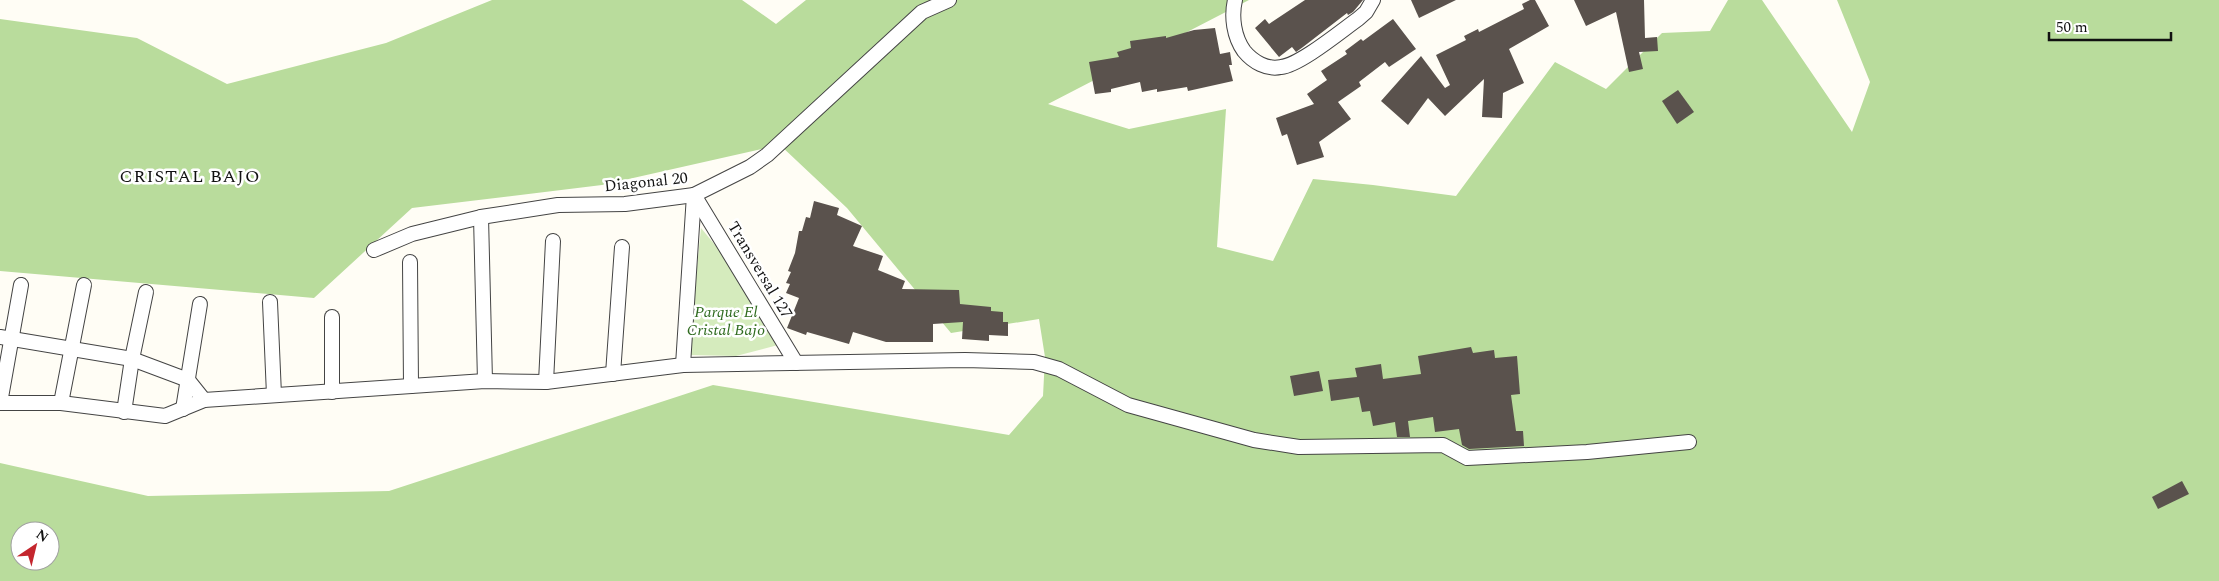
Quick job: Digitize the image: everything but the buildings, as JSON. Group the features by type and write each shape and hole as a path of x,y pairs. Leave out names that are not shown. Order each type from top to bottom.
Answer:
{"street":[{"name":"Diagonal 20","path":"374,250 412,234 481,217 558,205 625,204 694,195 750,167 766,155 922,12 949,0"},
{"path":"1235,0 1233,12 1240,45 1248,56 1269,68 1282,68 1294,63 1358,19 1366,12 1373,0"},
{"name":"Transversal 127","path":"694,195 796,363"},
{"path":"683,365 694,195"},
{"path":"481,217 485,382"},
{"path":"546,382 553,241"},
{"path":"613,374 622,248"},
{"path":"410,262 412,386"},
{"path":"21,285 6,338 0,403 61,403 165,416 204,400 485,382 546,382 683,365 964,360 1034,362 1059,369 1128,404 1254,440 1299,447 1443,444 1467,458 1587,452 1689,442"},
{"path":"61,403 84,285"},
{"path":"124,412 132,359 146,292"},
{"path":"270,302 274,395"},
{"path":"183,409 200,304"},
{"path":"332,317 332,392"},
{"path":"6,338 132,359 188,380 204,400"}],"green space":[{"path":"492,0 742,0 776,24 806,0 1249,0 1048,104 1129,129 1226,109 1217,247 1273,261 1313,179 1456,196 1555,62 1606,89 1662,33 1710,31 1728,0 1762,0 1852,132 1870,82 1837,0 2219,0 2219,581 0,581 0,463 148,496 389,491 713,385 1009,435 1043,396 1045,357 1039,319 951,333 847,208 780,145 602,185 412,208 314,298 0,271 0,19 137,38 227,84 386,43"},
{"name":"Parque El Cristal Bajo","path":"701,228 735,269 778,345 736,356 688,355"}],"district":[{"name":"CRISTAL BAJO","path":"190,176"}]}
